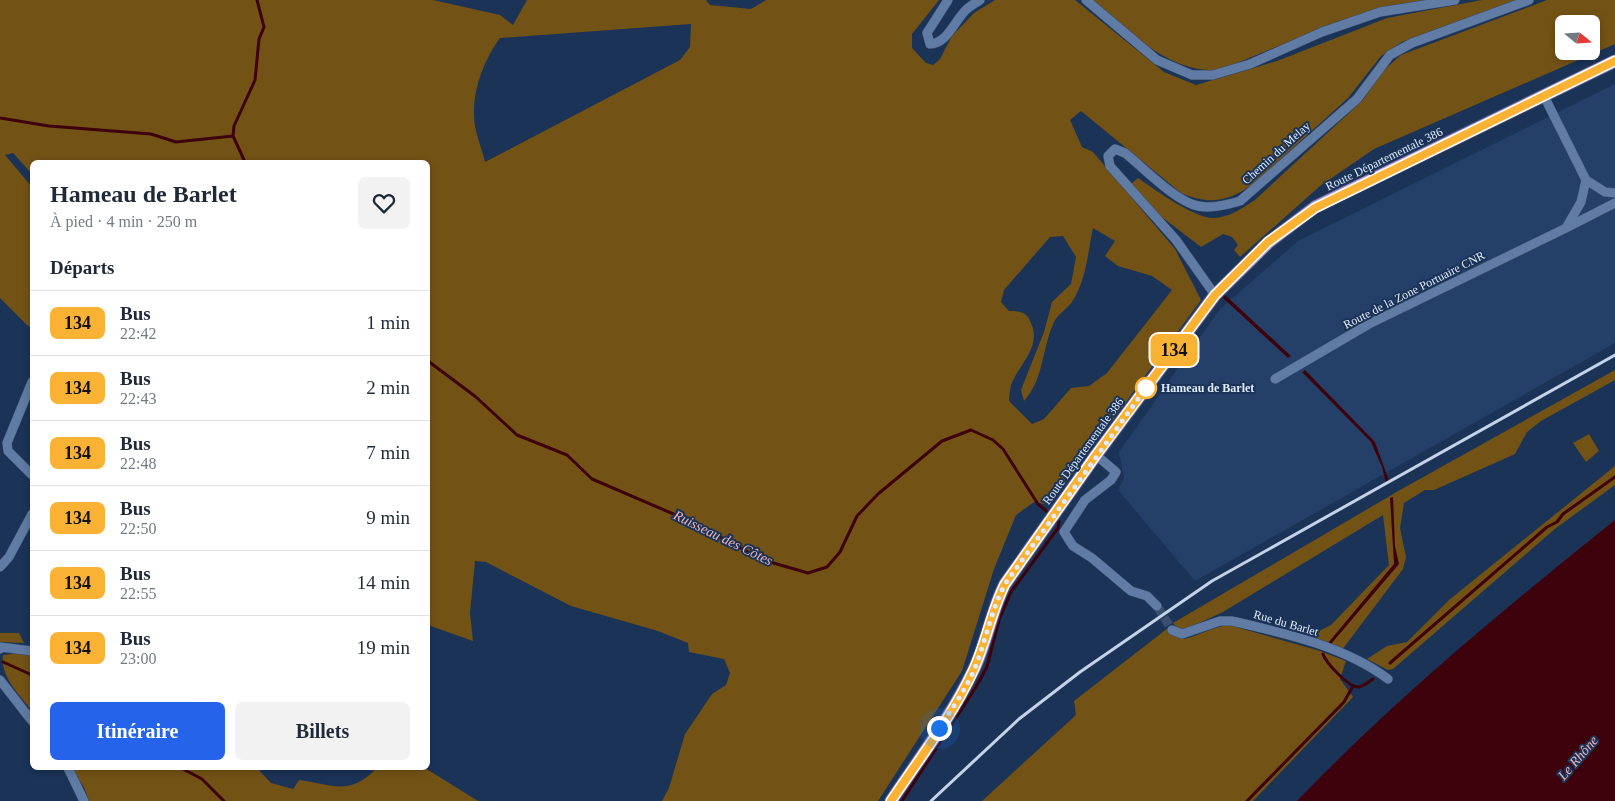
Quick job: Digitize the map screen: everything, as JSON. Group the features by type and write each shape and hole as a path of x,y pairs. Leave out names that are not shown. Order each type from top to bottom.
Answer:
{"main road":[{"name":"Route Départementale 386","path":"891,801 964,690 975,668 996,602 1005,584 1096,455 1215,295 1268,242 1315,208 1615,61"}],"street":[{"path":"948,0 927,33 930,44 936,44 945,37 965,10 980,0"},
{"path":"1086,0 1157,60 1192,75 1213,76 1250,64 1322,32 1380,12 1455,0"},
{"name":"Chemin du Melay","path":"1215,295 1176,240 1110,166 1108,156 1115,149 1125,153 1181,199 1197,206 1221,207 1240,201 1357,99 1390,55 1412,43 1529,0"},
{"path":"1544,96 1586,180 1605,192 1615,194"},
{"path":"1566,228 1581,202 1586,180"},
{"name":"Route de la Zone Portuaire CNR","path":"1275,378 1369,324 1615,204"},
{"path":"30,387 7,443 8,451 30,473"},
{"path":"1096,455 1116,472 1111,480 1085,500 1064,532 1073,546 1092,558 1131,591 1147,596 1157,606"},
{"path":"0,567 9,557 30,518"},
{"name":"Rue du Barlet","path":"1172,630 1182,634 1220,621 1232,621 1328,648 1376,669 1388,678"},
{"path":"0,648 30,651"},
{"path":"0,680 30,718"},
{"path":"69,770 84,801"}],"shaded area":[{"path":"0,0 433,0 500,15 513,25 527,0 706,0 710,5 751,9 766,0 939,0 912,34 912,48 926,63 933,65 940,59 952,36 974,13 995,0 1075,0 1164,72 1196,85 1277,61 1387,18 1482,0 1516,0 1402,42 1381,56 1348,98 1252,185 1226,198 1209,200 1181,193 1081,111 1070,120 1082,147 1093,152 1175,249 1201,300 1050,505 1034,502 1016,515 994,569 962,671 878,801 662,801 669,788 685,734 712,694 726,685 730,673 724,659 689,652 688,643 658,631 571,606 486,562 475,561 470,613 473,641 430,626 430,160 30,160 30,172 13,153 5,155 30,185 30,327 0,298","holes":["691,24 690,47 680,60 485,162 474,122 475,96 484,65 500,38","1093,228 1115,241 1105,256 1118,266 1152,276 1172,290 1107,373 1089,386 1071,388 1044,419 1032,424 1009,401 1011,385 1032,348 1034,332 1025,314 1009,311 1001,302 1004,290 1050,237 1063,236 1076,257 1071,284 1052,302 1044,332 1021,390 1024,401 1031,392 1039,373 1054,322 1077,294 1086,266"]},
{"path":"1091,0 1435,0 1385,8 1339,21 1220,70 1201,69 1183,65 1166,58 1150,48"},
{"path":"1547,0 1615,0 1615,44 1600,51 1600,15 1555,15 1555,60 1578,60 1374,149 1320,186 1240,257 1234,250 1238,245 1232,237 1223,234 1201,247 1150,208 1131,184 1138,178 1174,202 1205,217 1219,218 1235,212 1255,200 1362,101 1384,70 1401,55"},
{"path":"1615,84 1615,343 1195,581 1118,490 1124,478 1119,452 1220,309 1298,241"},
{"path":"1615,370 1615,380 1541,421 1527,432 1515,454 1434,490 1425,490 1404,503 1400,528 1406,557 1403,569 1342,650 1315,639 1317,632 1331,625 1389,565 1383,515 1223,612 1184,630 1178,629 1173,623 1400,490"},
{"path":"1589,434 1599,451 1586,462 1573,443"},
{"path":"1615,466 1615,485 1556,528 1393,669 1388,670 1367,659 1387,646 1407,642 1449,600"},
{"path":"1229,625 1320,651 1346,661 1340,679 1353,697 1253,801 982,801 1076,715 1074,701 1168,628 1177,637 1183,639"},
{"path":"0,633 19,633 24,643 0,642"},
{"path":"21,653 30,655 30,708 8,678 3,663 3,655"},
{"path":"72,770 259,770 271,783 293,789 299,780 341,786 358,782 375,770 428,770 478,801 89,801 84,787"}],"water":[{"path":"1224,294 1291,356 1288,358 1222,297"},
{"path":"1305,370 1375,442 1389,481 1386,483 1382,467 1371,442 1302,372"},
{"path":"1393,497 1395,546 1399,564 1331,644 1328,643 1394,564 1390,498"},
{"name":"Le Rhône","path":"1615,520 1615,801 1297,801 1334,763 1411,691 1532,587"}],"waterway":[{"name":"Ruisseau des Côtes","path":"244,160 233,136 234,126 255,80 259,39 264,27 257,0"},
{"path":"0,118 49,126 151,134 176,142 233,136"},
{"name":"Ruisseau des Côtes","path":"430,362 476,397 517,435 567,455 592,479 692,522 763,560 808,573 827,567 840,552 857,516 878,494 942,441 971,430 993,440 1003,449 1038,504 1050,514"},
{"path":"1390,663 1547,527 1557,522 1563,514 1615,477"},
{"name":"Ruisseau des Côtes","path":"902,801 987,667 999,620 1011,592 1058,528 1059,522 1055,518"},
{"path":"1323,654 1328,663 1350,684 1359,687 1373,679"},
{"path":"3,662 30,674"},
{"path":"1247,801 1344,702 1353,686"},
{"path":"185,770 202,779 224,801"}],"tunnel":[{"path":"1157,606 1172,630"}],"railway":[{"path":"931,801 1019,719 1080,672 1212,581 1615,355"}],"bus line":[{"name":"134","path":"891,801 964,690 975,668 996,602 1005,584 1096,455 1215,295 1268,242 1315,208 1615,61"}],"place":[{"name":"Hameau de Barlet","path":"1146,388"}],"route":[{"path":"939,728 964,690 975,668 996,602 1005,584 1146,388"}]}
